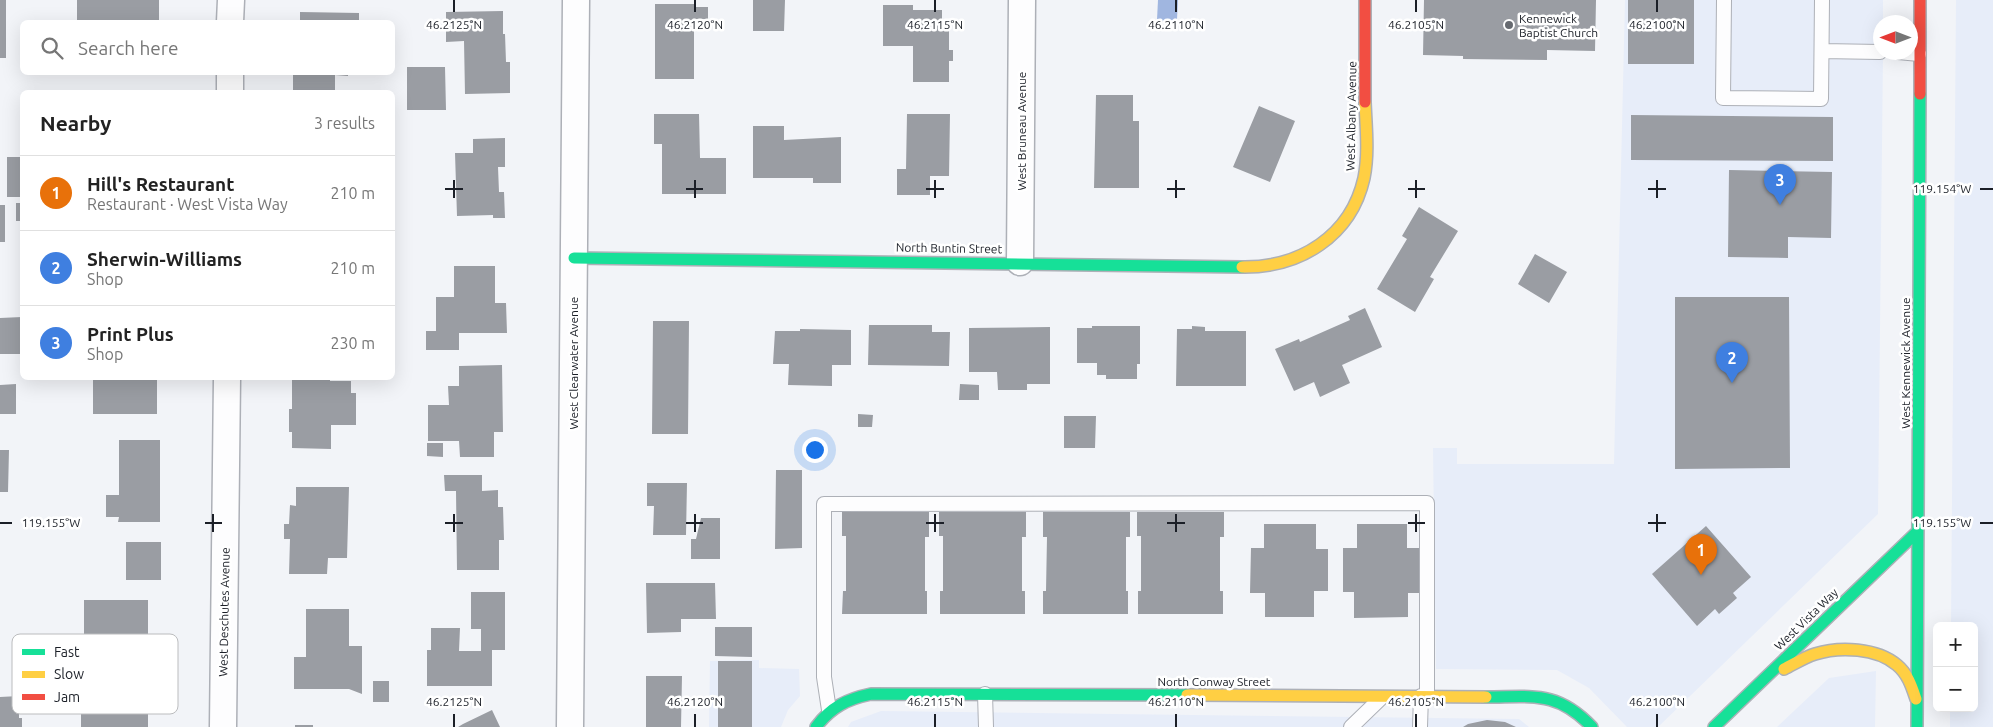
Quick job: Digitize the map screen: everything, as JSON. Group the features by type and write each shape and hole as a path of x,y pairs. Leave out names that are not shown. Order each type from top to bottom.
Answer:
{"street":[{"path":"230,20 231,0"},
{"name":"West Clearwater Avenue","path":"570,727 576,0"},
{"name":"West Bruneau Avenue","path":"1020,262 1022,0"},
{"name":"West Albany Avenue","path":"1319,246 1334,235 1344,223 1356,203 1364,178 1366,151 1365,0"},
{"name":"West Kennewick Avenue","path":"1917,727 1920,0"},
{"path":"230,75 230,90"},
{"name":"North Buntin Street","path":"574,258 1020,262 1252,267 1284,262 1302,256 1319,246"},
{"name":"West Deschutes Avenue","path":"223,727 227,380"},
{"name":"West Vista Way","path":"1714,727 1918,531"},
{"path":"1762,680 1815,654 1836,650 1870,652 1890,661 1905,673 1917,702"},
{"name":"North Conway Street","path":"829,710 848,699 871,694 1533,697 1554,699 1576,709 1592,727"},
{"path":"816,727 829,710"}],"lane":[{"path":"1724,0 1723,98 1821,99 1822,0"},
{"path":"1822,51 1873,52"},
{"path":"829,710 824,677 824,504 1426,503 1424,696 1420,727"},
{"path":"985,694 986,727"},
{"path":"1351,727 1384,696"}],"shaded area":[{"path":"1625,0 1883,0 1883,15 1873,15 1873,60 1883,60 1878,514 1658,727 1627,727 1589,688 1557,670 1436,669 1433,448 1457,448 1457,464 1614,464"},
{"path":"1956,0 1993,0 1993,727 1950,727 1950,712 1978,712 1978,622 1951,622"},
{"path":"759,660 759,668 799,669 800,696 788,710 781,727 709,727 710,661"},
{"path":"1876,671 1875,727 1777,727 1829,678"},
{"path":"881,711 1519,719 1529,727 848,727 851,722"}],"water":[{"path":"1158,0 1178,0 1177,19 1175,22 1160,22 1157,20"}],"building":[{"path":"0,0 6,0 6,58 0,58"},
{"path":"77,0 159,0 159,20 77,20"},
{"path":"753,0 785,0 784,31 753,31"},
{"name":"Kennewick Baptist Church","path":"1424,0 1596,0 1595,51 1547,50 1547,60 1463,59 1463,56 1423,55"},
{"path":"1628,0 1694,0 1694,64 1628,64"},
{"path":"655,4 694,4 694,7 708,7 708,19 694,19 694,79 655,79"},
{"path":"883,5 913,5 913,10 942,10 942,29 949,29 949,50 953,50 953,61 949,61 949,82 913,82 913,46 883,46"},
{"path":"503,11 506,62 510,62 510,93 465,94 464,41 446,42 446,12"},
{"path":"300,12 359,13 359,20 300,20"},
{"path":"407,67 445,67 446,110 407,110"},
{"path":"293,75 335,75 335,90 293,90"},
{"path":"1096,95 1133,95 1133,121 1139,121 1139,188 1094,188"},
{"path":"1259,106 1295,121 1270,182 1233,167"},
{"path":"654,114 699,114 700,158 726,158 726,194 662,194 662,144 654,144"},
{"path":"907,114 950,114 949,176 930,176 930,195 897,195 897,169 906,169"},
{"path":"1631,115 1833,117 1833,161 1631,160"},
{"path":"753,126 784,126 784,140 841,137 841,183 813,183 813,178 753,178"},
{"path":"505,138 505,167 498,167 499,192 504,192 505,218 493,218 493,215 457,216 455,153 473,153 473,139"},
{"path":"7,157 20,157 20,197 7,197"},
{"path":"1729,170 1832,172 1831,238 1788,237 1788,258 1728,257"},
{"path":"16,203 20,203 20,221 16,221"},
{"path":"0,205 5,205 5,242 0,242"},
{"path":"1419,207 1458,231 1430,277 1434,279 1415,312 1377,289 1407,239 1402,236"},
{"path":"1535,254 1567,272 1549,303 1518,284"},
{"path":"454,266 495,266 495,303 506,303 507,333 459,333 459,350 426,350 426,331 436,331 436,297 454,297"},
{"path":"1675,297 1789,297 1790,468 1675,469"},
{"path":"1365,308 1382,347 1342,365 1350,383 1320,397 1314,382 1294,391 1275,349 1299,339 1300,342 1350,320 1348,316"},
{"path":"20,317 20,354 0,354 0,318"},
{"path":"653,321 689,321 688,434 652,434"},
{"path":"869,325 932,325 932,332 950,332 949,366 868,365"},
{"path":"1092,326 1140,326 1140,364 1137,364 1137,379 1106,379 1106,375 1097,375 1097,363 1077,363 1077,328 1092,328"},
{"path":"1192,326 1205,327 1205,331 1246,331 1246,386 1176,386 1177,329 1192,329"},
{"path":"1050,327 1050,384 1027,384 1027,390 998,390 997,372 969,372 969,328"},
{"path":"800,329 851,330 851,365 832,365 832,386 788,385 789,364 773,364 775,331 800,331"},
{"path":"502,365 503,432 494,432 494,457 460,457 459,441 428,441 428,405 449,405 448,386 459,386 459,366"},
{"path":"93,380 157,380 157,414 93,414"},
{"path":"292,380 351,381 351,393 356,393 356,425 331,425 331,449 292,448 292,432 289,432 289,409 292,409"},
{"path":"16,384 16,414 0,414 0,385"},
{"path":"960,384 979,385 979,400 959,400"},
{"path":"858,414 873,415 872,427 858,427"},
{"path":"1064,416 1096,416 1095,448 1064,448"},
{"path":"119,440 160,440 160,522 118,522 119,517 106,517 106,495 119,495"},
{"path":"427,443 443,443 443,457 427,456"},
{"path":"0,450 9,450 8,492 0,492"},
{"path":"776,470 802,470 802,548 775,549"},
{"path":"444,475 482,475 482,491 498,490 498,507 503,507 504,540 499,540 499,570 457,570 456,491 445,491"},
{"path":"647,483 687,483 686,535 653,535 654,506 647,506"},
{"path":"296,487 349,487 347,558 328,558 327,574 289,574 290,539 284,539 284,524 289,524 290,505 296,506"},
{"path":"842,512 929,512 929,537 925,537 927,614 842,614 843,591 846,591 846,536 842,536"},
{"path":"939,512 1026,512 1026,537 1022,537 1022,591 1025,591 1025,614 940,614 940,591 943,591 943,536 939,536"},
{"path":"1043,512 1130,512 1130,537 1126,537 1128,614 1043,614 1043,591 1046,591 1047,537 1043,537"},
{"path":"1137,512 1224,512 1224,537 1220,537 1220,591 1223,591 1223,614 1138,614 1138,591 1141,591 1141,536 1137,536"},
{"path":"701,518 720,518 720,559 691,559 691,539 696,539"},
{"path":"1264,524 1316,524 1316,549 1328,549 1328,591 1314,591 1314,617 1265,617 1265,593 1250,593 1251,548 1264,548"},
{"path":"1357,524 1407,524 1407,548 1420,548 1420,593 1408,593 1408,617 1354,618 1354,592 1343,592 1343,548 1357,548"},
{"path":"1706,526 1751,577 1733,593 1737,598 1719,614 1715,609 1697,626 1652,574"},
{"path":"126,542 161,542 161,580 126,580"},
{"path":"646,583 715,583 716,619 681,619 681,632 647,633"},
{"path":"471,592 505,592 505,650 492,650 492,686 427,686 427,650 431,650 431,628 460,628 459,651 481,651 481,629 471,629"},
{"path":"84,600 148,600 148,634 84,634"},
{"path":"306,609 349,609 349,646 362,646 362,694 349,689 294,689 294,657 306,657"},
{"path":"715,627 752,627 752,657 715,656"},
{"path":"718,661 752,661 752,727 718,727"},
{"path":"646,676 682,676 681,727 646,727"},
{"path":"373,681 389,681 389,702 373,702"},
{"path":"12,696 12,714 19,714 19,718 22,718 22,727 0,727 0,697"},
{"path":"492,710 500,727 458,727 463,724"},
{"path":"81,714 148,714 148,727 81,727"},
{"path":"1487,720 1505,722 1516,727 1463,727"},
{"path":"295,725 313,725 313,727 295,727"}],"traffic: fast":[{"path":"1917,727 1920,94"},
{"path":"574,258 1242,267"},
{"path":"1714,727 1918,531"},
{"path":"816,727 840,705 854,698 871,694 1187,695"},
{"path":"1486,697 1531,697 1555,701 1579,715 1592,727"}],"traffic: slow":[{"path":"1242,267 1284,262 1303,255 1320,245 1348,217 1357,199 1366,169 1365,102"},
{"path":"1784,669 1807,657 1825,651 1847,649 1869,652 1889,659 1897,665 1904,672 1916,699"},
{"path":"1187,695 1486,697"}],"traffic: jam":[{"path":"1365,0 1365,102"},
{"path":"1920,0 1920,94"}],"place":[{"name":"Kennewick Baptist Church","path":"1509,25"},
{"name":"Print Plus","path":"1780,205"},
{"name":"Sherwin-Williams","path":"1732,383"},
{"name":"Hill's Restaurant","path":"1701,575"}]}
